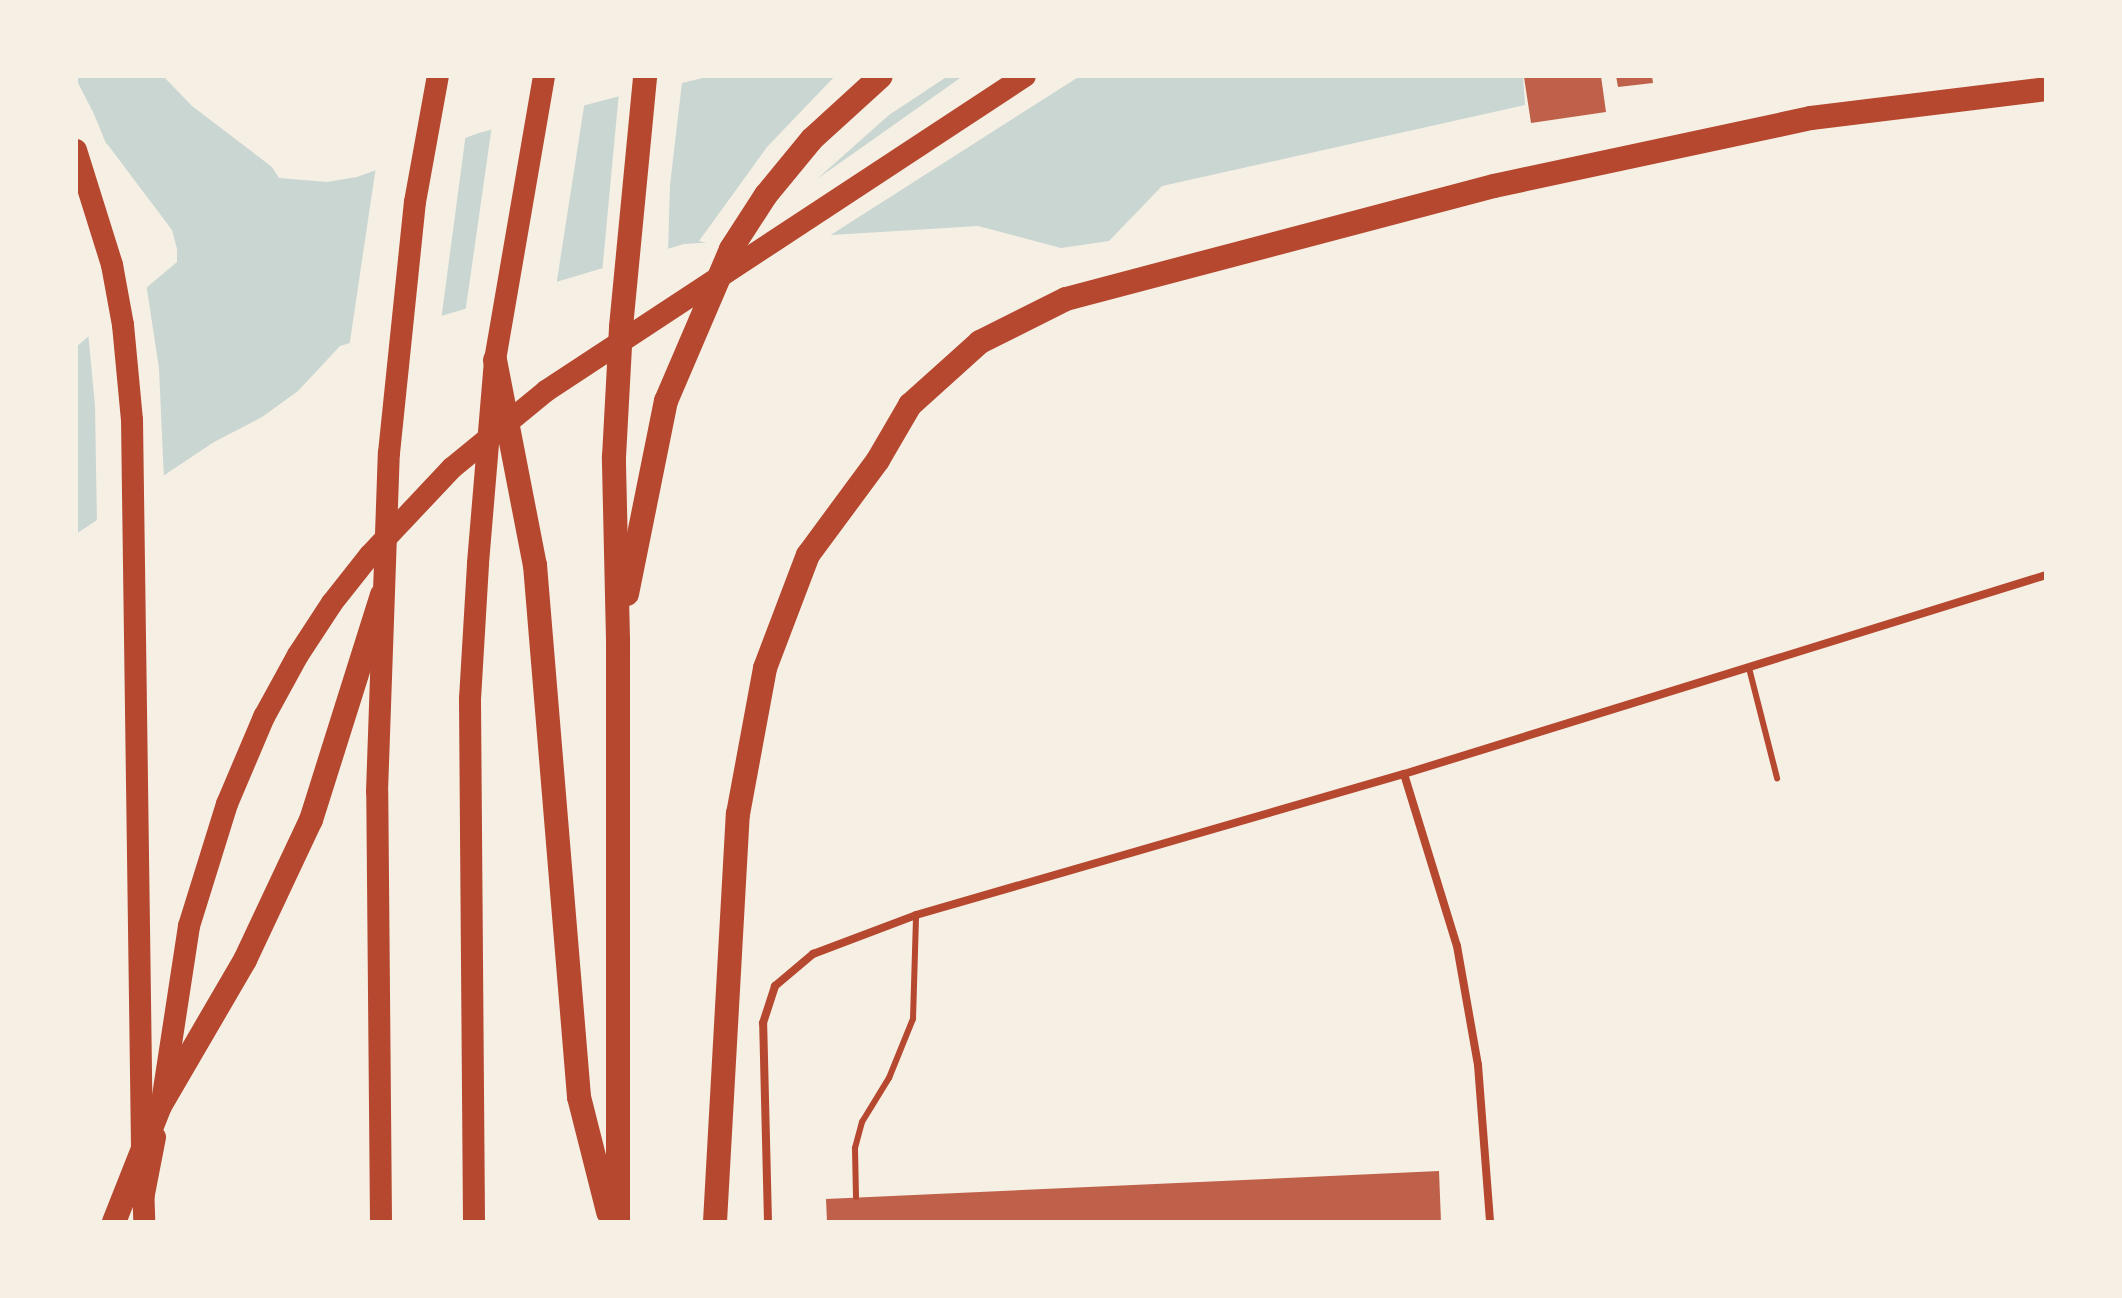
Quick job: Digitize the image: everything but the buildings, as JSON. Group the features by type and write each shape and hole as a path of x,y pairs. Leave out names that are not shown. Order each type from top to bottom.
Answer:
{"highway":[{"path":"381,1222 377,792 382,595 393,393 415,202 438,76"},
{"path":"618,1222 618,640 614,457 621,327 645,76"},
{"path":"618,640 666,401 704,305 731,249 766,195 812,139 881,76"},
{"path":"143,1199 169,1063 183,958 206,865 227,804 264,717 315,628 350,579 431,488 474,448 546,391 1025,76"},
{"path":"474,1222 470,699 495,360 543,83"},
{"path":"715,1222 738,814 765,668 808,555 878,460 910,405 980,342 1066,299 1494,186 1811,118 2046,89"},
{"path":"76,150 112,265 123,325 132,420 144,1222"},
{"path":"495,360 535,565 579,1097 611,1222"},
{"path":"114,1222 160,1106 245,960 301,844 382,595"}],"street":[{"path":"768,1222 763,1023 775,986 813,954 916,915 1404,774 2046,575"},
{"path":"1404,774 1457,946 1478,1065 1490,1222"}],"lane":[{"path":"1749,668 1777,778"},
{"path":"856,1197 855,1148 862,1122 889,1078 913,1019 916,915"}],"shaded area":[{"path":"76,76 163,76 192,106 272,167 279,178 327,182 357,177 479,133 696,76 1523,76 1525,105 1162,186 1109,241 1061,248 978,226 684,244 340,346 298,391 262,417 214,442 76,534 76,347 177,262 177,249 172,230 108,145 76,120"}],"pier":[{"path":"679,76 711,76 682,83 670,185 668,253 602,273 619,92 609,93"},
{"path":"835,76 948,76 889,115 817,179 963,76 1080,76 826,238 719,246 699,241 767,147"},
{"path":"76,79 94,114 111,156 76,125"},
{"path":"585,100 556,287 465,314 492,125"},
{"path":"466,133 441,321 349,348 376,166"},
{"path":"146,283 159,368 164,480 97,525 95,406 88,332"}]}
